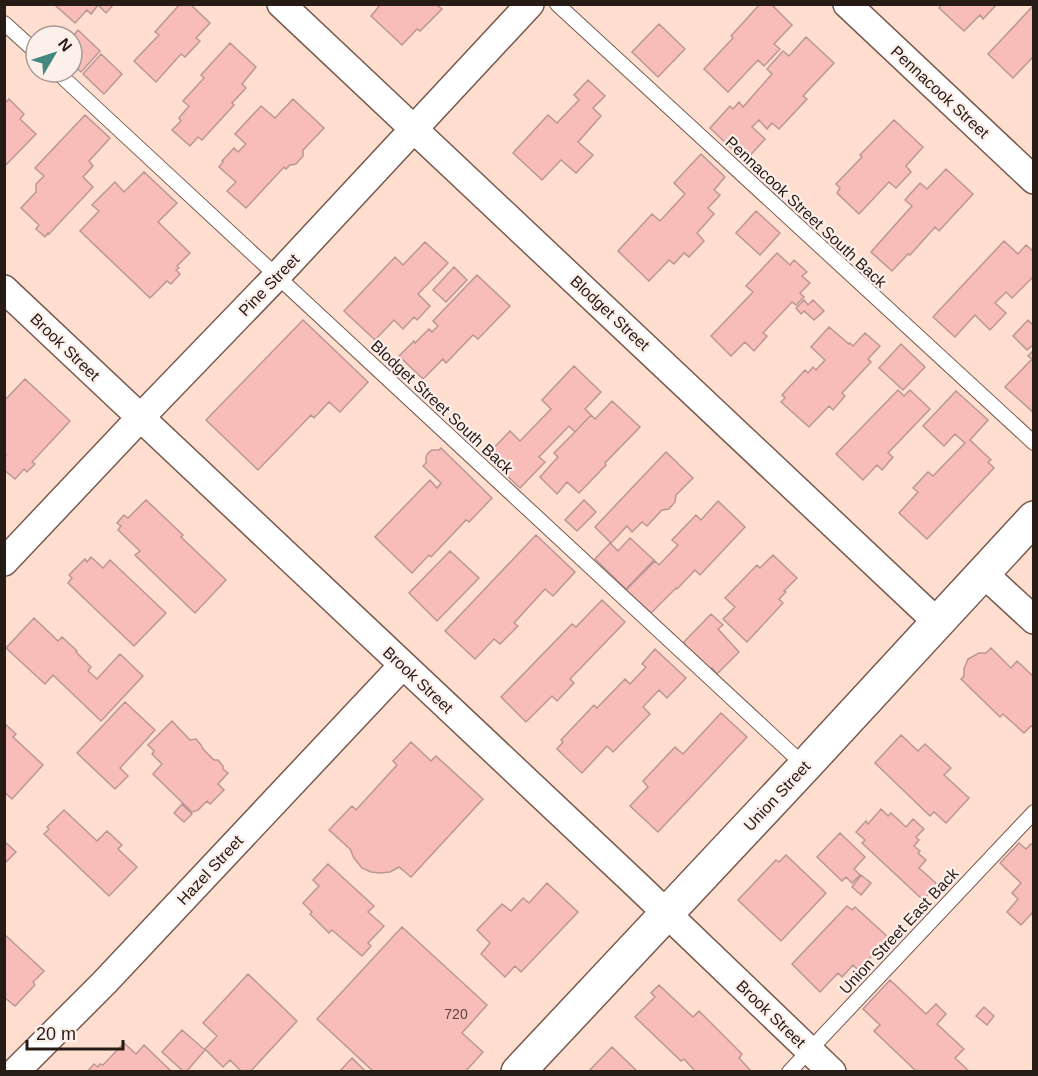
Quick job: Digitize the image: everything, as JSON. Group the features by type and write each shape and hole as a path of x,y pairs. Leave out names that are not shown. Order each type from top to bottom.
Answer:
{"street":[{"name":"Blodget Street","path":"281,4 937,622"},
{"name":"Pine Street","path":"4,561 277,276 530,4"},
{"name":"Pennacook Street","path":"847,4 1034,180"},
{"name":"Brook Street","path":"4,289 832,1071"},
{"name":"Union Street","path":"518,1071 667,914 1034,518"},
{"path":"983,573 1034,621"},
{"name":"Hazel Street","path":"15,1071 105,982 403,665"}],"lane":[{"name":"Pennacook Street South Back","path":"557,4 1034,443"},
{"path":"4,23 24,41"},
{"name":"Blodget Street South Back","path":"70,84 805,766"},
{"name":"Union Street East Back","path":"789,1071 1034,812"}],"building":[{"path":"57,4 114,4 106,13 98,5 91,14 87,10 75,23 56,6"},
{"path":"180,4 190,4 210,23 196,38 200,41 185,57 181,54 156,82 134,61 159,35 155,32"},
{"path":"381,4 440,4 438,6 442,9 420,31 417,29 402,45 371,16"},
{"path":"760,4 771,4 792,25 774,44 780,49 764,66 758,60 728,92 704,69"},
{"path":"942,4 997,4 983,19 980,15 964,31 939,8"},
{"path":"1034,5 1034,60 1032,58 1013,78 988,54"},
{"path":"659,24 685,49 658,77 632,52"},
{"path":"84,36 100,51 84,69"},
{"path":"806,37 834,63 803,96 807,99 779,129 772,123 767,129 759,120 752,127 765,139 745,161 710,128 730,106 733,109 739,102 743,107 772,74 767,69 783,51 789,56"},
{"path":"230,43 256,67 242,84 246,88 232,103 234,105 202,140 198,137 190,146 172,130 181,121 179,118 189,106 183,101 204,78 201,75"},
{"path":"101,54 122,74 104,94 84,73"},
{"path":"588,80 605,96 593,108 601,116 578,142 593,155 576,173 561,160 542,180 513,153 548,115 557,123 579,100 574,95"},
{"path":"9,99 24,114 20,119 36,134 4,167 4,104"},
{"path":"293,99 324,128 303,150 303,156 296,164 286,169 284,167 246,208 227,191 236,182 219,167 234,148 238,152 246,144 235,134 261,106 275,118"},
{"path":"85,115 110,138 89,161 93,166 83,177 93,187 45,237 36,229 39,225 21,208 36,192 36,184 44,176 35,168"},
{"path":"894,120 923,147 906,166 911,172 896,188 889,182 859,214 837,193 840,188 836,184"},
{"path":"701,154 725,177 714,190 720,195 708,208 714,214 697,233 704,241 689,257 684,253 674,264 669,260 649,281 618,251 652,214 660,221 685,194 674,183"},
{"path":"946,169 973,194 939,231 935,227 892,271 871,252 912,206 905,200 920,183 927,189"},
{"path":"144,172 177,203 158,222 190,253 177,266 179,268 176,270 180,274 171,284 167,281 150,298 80,231 99,211 92,205 115,182 124,192"},
{"path":"756,211 780,233 760,255 736,233"},
{"path":"1004,241 1018,254 1026,245 1034,252 1034,276 1012,298 1006,292 995,303 1006,313 990,330 975,315 955,337 933,317"},
{"path":"425,242 448,263 418,294 430,306 417,320 414,317 403,329 394,320 375,340 344,311 395,257 403,265"},
{"path":"777,253 790,265 794,260 807,272 802,276 810,283 800,293 804,297 796,305 792,302 763,333 767,336 754,351 745,342 731,356 711,336 753,292 746,286"},
{"path":"454,267 467,280 446,302 433,290"},
{"path":"477,275 510,306 478,339 473,335 446,363 443,359 423,379 399,356 429,329 432,332 438,326 433,321"},
{"path":"804,300 808,305 813,300 824,311 814,320 804,311 801,314 796,308"},
{"path":"303,320 368,382 340,412 329,402 314,418 311,415 258,470 206,420"},
{"path":"1028,320 1034,326 1034,344 1027,350 1013,336"},
{"path":"829,327 853,346 865,333 880,346 868,359 871,362 842,393 845,396 833,410 829,406 809,427 781,402 785,398 782,395 805,370 808,373 813,367 816,370 825,360 811,347"},
{"path":"901,344 925,367 903,390 879,368"},
{"path":"1034,350 1034,413 1005,387 1032,359 1028,356"},
{"path":"574,366 601,392 585,409 591,415 575,432 569,426 539,457 545,462 520,488 486,456 510,431 520,441 551,409 542,400"},
{"path":"25,379 70,421 32,462 35,464 27,472 24,469 15,479 4,470 4,456 6,455 4,454 4,401"},
{"path":"898,390 904,396 910,390 930,409 888,453 893,457 882,470 877,465 863,480 836,454"},
{"path":"956,391 988,420 970,440 991,460 988,462 994,468 927,539 899,513 918,492 913,488 928,472 933,476 965,443 955,434 944,446 923,426"},
{"path":"612,401 640,427 579,493 567,482 557,494 540,477 558,457 554,453 591,415 595,419"},
{"path":"441,448 492,498 412,573 375,537 430,480 437,488 441,483 423,466 428,453"},
{"path":"666,452 693,478 676,495 675,502 669,509 662,510 647,526 642,522 632,532 627,526 611,543 595,527"},
{"path":"146,500 226,580 195,613 135,555 140,551 118,530 121,526 117,523 124,515 128,518"},
{"path":"584,500 596,512 577,531 565,520"},
{"path":"718,501 745,527 700,575 695,570 651,613 626,590 655,561 659,565 678,545 672,540 696,515 701,520"},
{"path":"536,535 575,572 553,596 545,589 514,623 518,626 500,644 494,639 475,659 445,631"},
{"path":"630,538 654,560 626,589 595,559 610,543 618,551"},
{"path":"450,551 479,578 437,621 409,593"},
{"path":"773,555 797,578 779,599 783,603 747,642 723,619 735,607 725,598 757,565 760,568"},
{"path":"91,557 103,568 110,560 166,613 134,646 68,583 72,578 69,575 85,559 87,562"},
{"path":"602,600 625,622 570,679 574,683 557,701 552,696 526,722 501,697 572,624 576,627"},
{"path":"711,614 723,625 718,629 739,652 717,674 683,643"},
{"path":"34,618 58,641 62,637 77,651 91,667 88,671 97,679 120,654 143,676 101,721 53,675 45,684 6,648"},
{"path":"991,648 1011,668 1017,661 1034,677 1034,728 1031,726 1024,733 1003,714 1000,717 961,679 964,676 968,659 979,653 986,653"},
{"path":"655,649 686,678 667,698 659,690 643,707 650,714 613,752 607,746 582,773 557,749 563,742 561,740 594,705 597,708 625,679 630,684 646,667 642,664"},
{"path":"125,702 155,730 120,768 128,776 115,789 77,753"},
{"path":"721,713 747,737 658,832 630,806 648,787 643,781 675,747 683,754"},
{"path":"172,721 190,740 196,739 228,773 218,784 224,790 210,804 207,801 198,810 192,812 153,774 162,764 152,754 154,751 148,745"},
{"path":"4,723 16,734 13,737 43,765 12,799 4,792"},
{"path":"901,735 918,751 925,744 951,768 944,775 969,798 946,823 934,812 930,816 875,763"},
{"path":"411,742 431,761 436,756 483,799 411,877 399,867 390,872 371,872 362,868 350,849 329,830 352,806 356,810 397,765 393,761"},
{"path":"182,804 192,814 184,822 174,813"},
{"path":"881,809 888,816 891,813 906,827 913,819 924,829 916,837 919,840 914,846 926,860 919,868 938,885 923,900 862,843 865,840 856,832 866,821 868,824"},
{"path":"64,810 97,841 107,831 122,845 118,849 137,867 109,896 44,834 49,829 47,827"},
{"path":"840,833 865,857 854,869 860,875 852,883 846,877 842,881 817,857"},
{"path":"4,841 16,852 4,864"},
{"path":"1019,843 1026,849 1031,844 1034,846 1034,915 1032,913 1021,925 1007,912 1018,899 1012,893 1021,883 1000,863"},
{"path":"786,855 826,893 781,941 738,900 776,860 779,862"},
{"path":"328,864 374,906 368,912 384,926 368,943 371,946 362,956 332,930 329,933 310,914 312,912 303,903 319,886 313,880"},
{"path":"861,875 871,883 861,895 852,887"},
{"path":"547,883 578,912 521,972 515,966 505,977 481,954 490,943 477,930 502,904 511,911 523,898 529,903"},
{"path":"847,906 852,910 855,907 889,938 858,970 853,965 842,977 838,973 820,992 792,964"},
{"path":"402,927 487,1005 462,1033 483,1052 465,1072 374,1072 317,1019"},
{"path":"4,934 44,971 33,982 35,985 15,1006 4,997 6,994 4,992"},
{"path":"248,974 297,1021 250,1072 242,1072 230,1060 223,1067 205,1049 217,1036 203,1023"},
{"path":"890,980 926,1014 936,1004 946,1014 937,1024 964,1049 955,1058 970,1072 917,1072 874,1031 880,1025 863,1009"},
{"path":"659,985 693,1017 699,1011 742,1054 739,1058 752,1072 696,1072 684,1059 681,1061 635,1017 655,997 651,993"},
{"path":"984,1007 994,1016 987,1025 976,1016"},
{"path":"182,1030 205,1050 186,1072 162,1052"},
{"path":"124,1043 136,1054 144,1045 172,1072 87,1072 94,1064 98,1067 100,1064 103,1065"},
{"path":"612,1047 638,1072 588,1072"},
{"path":"352,1058 366,1072 339,1072"}]}
